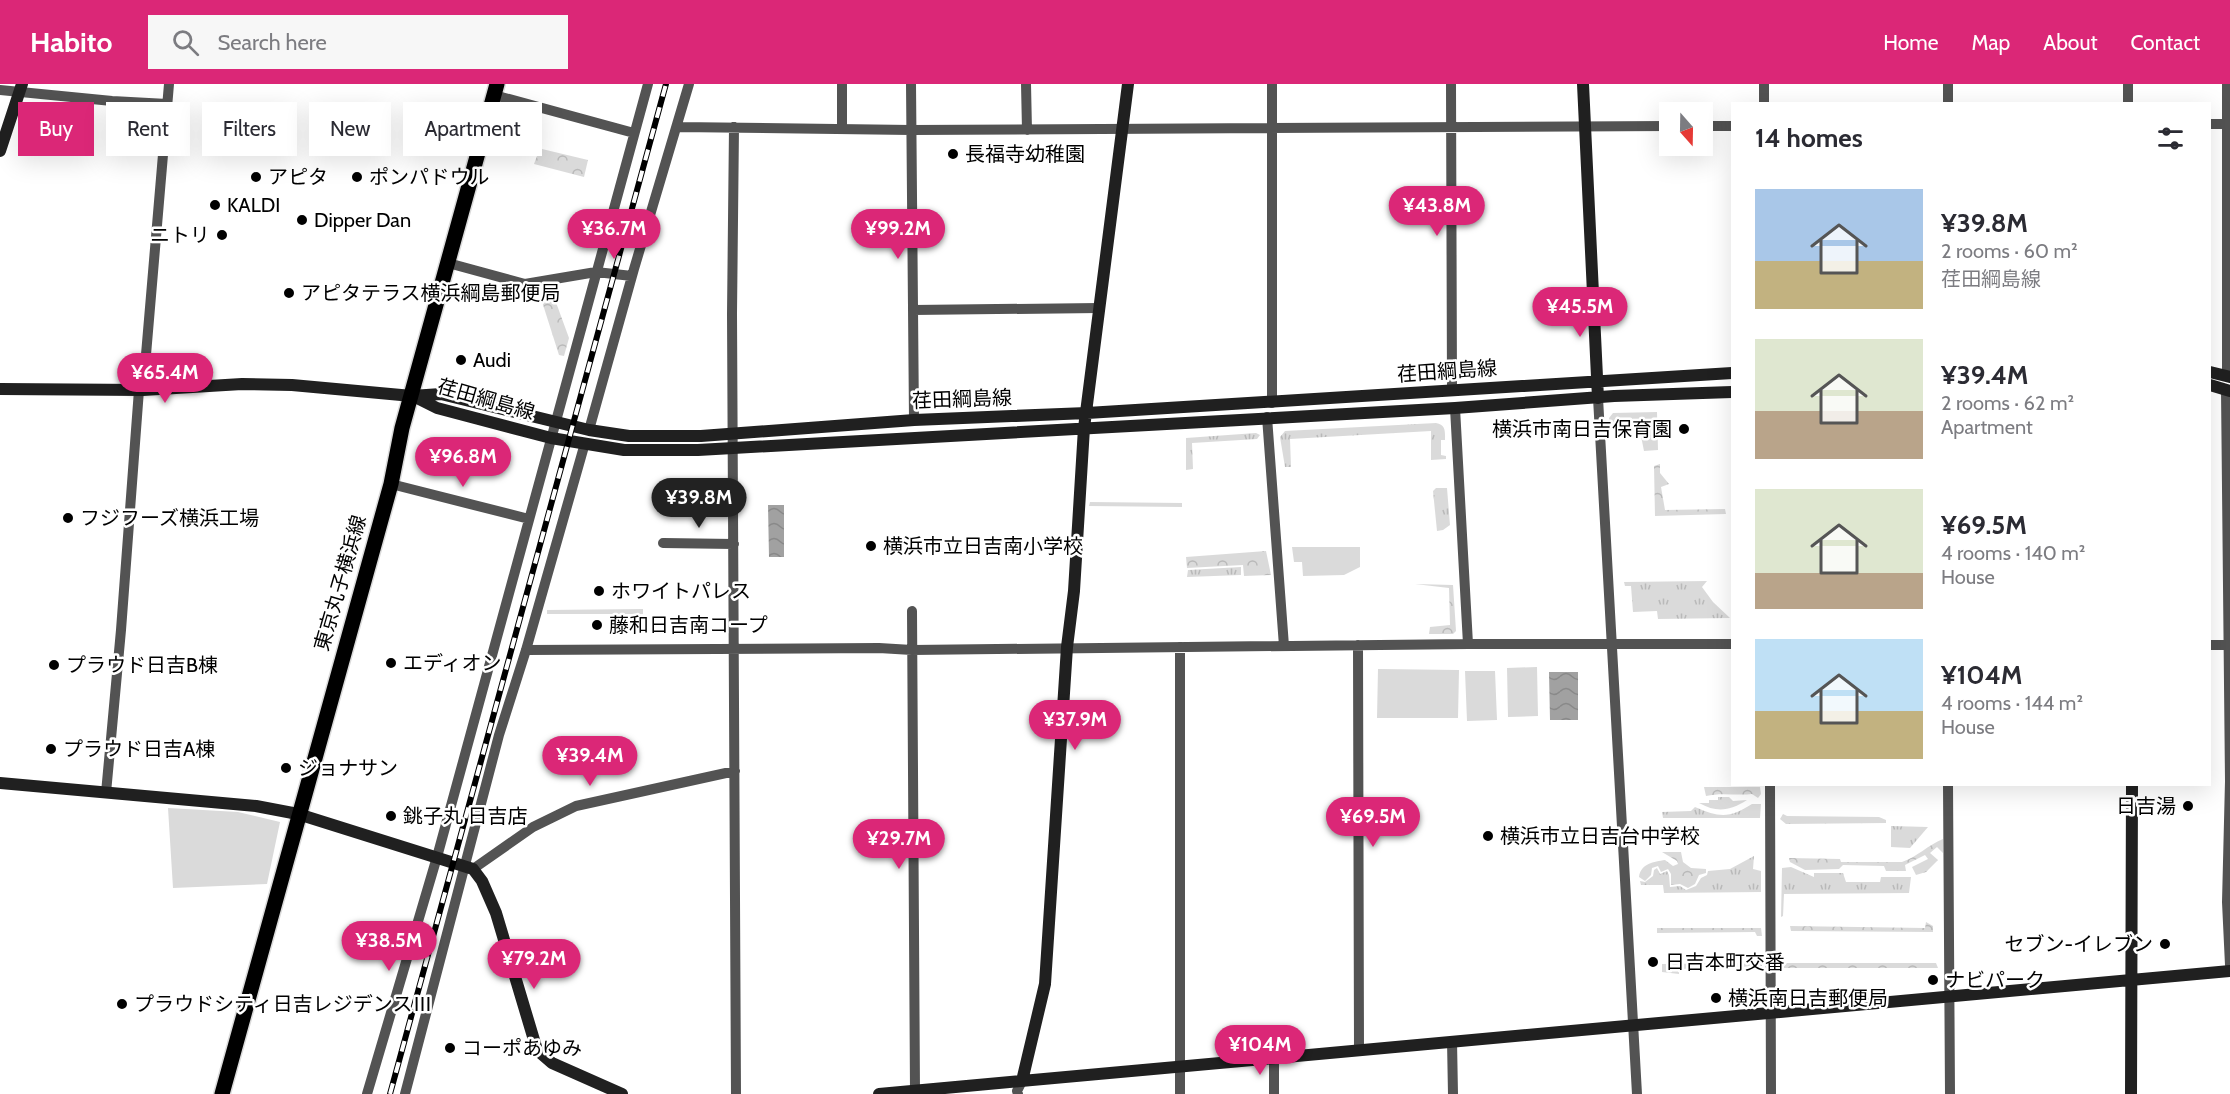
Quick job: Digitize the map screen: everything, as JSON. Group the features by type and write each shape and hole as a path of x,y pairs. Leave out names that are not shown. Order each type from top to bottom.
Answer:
{"main road":[{"name":"東京丸子横浜線","path":"222,1094 391,483 411,396 496,89"}],"street":[{"path":"167,102 169,84"},
{"path":"367,1094 437,857 648,84"},
{"path":"589,430 689,84"},
{"path":"842,84 842,129"},
{"path":"911,84 914,420"},
{"path":"1026,84 1027,130"},
{"path":"1018,1094 1045,984 1084,428 1128,84"},
{"path":"1272,84 1272,403"},
{"path":"1450,84 1452,390"},
{"path":"1582,84 1637,1094"},
{"path":"1764,84 1764,102"},
{"path":"1948,84 1948,102"},
{"path":"2128,84 2128,102"},
{"path":"2227,84 2230,964"},
{"path":"0,151 21,88"},
{"path":"0,90 21,88 130,102"},
{"path":"496,89 634,133"},
{"path":"2211,124 2228,124"},
{"path":"678,127 1027,130 1659,126"},
{"path":"1713,126 1731,126"},
{"path":"734,127 736,1094"},
{"path":"106,793 162,156"},
{"path":"448,263 525,284 596,272 632,276"},
{"path":"913,310 1099,308"},
{"name":"荏田綱島線","path":"411,396 441,394 589,430 628,436 701,435 914,420 1087,414 1272,403 1731,373"},
{"path":"2211,373 2228,384"},
{"path":"0,389 141,390 242,384 282,385 411,396"},
{"path":"2211,385 2228,384"},
{"name":"荏田綱島線","path":"411,396 437,408 551,438 624,450 698,450 1731,392"},
{"path":"1455,408 1468,644"},
{"path":"1267,417 1284,646"},
{"path":"405,1094 468,868 499,735 526,650 585,443"},
{"path":"391,483 529,519"},
{"path":"663,543 734,544"},
{"path":"912,611 915,1091"},
{"path":"526,650 734,648 912,650 1468,644 1731,644"},
{"path":"1358,645 1359,1050"},
{"path":"2211,645 2229,645"},
{"path":"1180,647 1180,1094"},
{"path":"468,868 533,827 576,806 735,771"},
{"path":"0,783 256,806 298,814 468,868 482,881 496,913 537,1050 552,1063 622,1094"},
{"path":"1770,786 1771,1094"},
{"path":"1948,786 1950,1094"},
{"path":"2131,1094 2132,786"},
{"path":"879,1094 2230,971"},
{"path":"1452,1041 1452,1094"},
{"path":"1274,1058 1274,1094"}],"green space":[{"path":"542,149 588,160 584,177 534,164 537,156 542,156"},
{"path":"550,286 569,338 564,356 559,355 538,289"},
{"path":"1657,412 1658,450 1644,451 1639,426 1610,427 1609,418 1613,413"},
{"path":"1436,423 1442,425 1444,429 1445,440 1441,440 1441,455 1446,456 1446,459 1431,460 1431,431 1290,439 1291,467 1285,467 1280,437 1285,431"},
{"path":"1256,433 1260,435 1257,439 1192,443 1193,469 1186,470 1186,438"},
{"path":"1660,464 1660,473 1669,484 1661,487 1665,510 1725,509 1726,514 1655,516 1654,466"},
{"path":"1436,488 1447,488 1450,525 1437,531 1433,491"},
{"path":"1090,502 1182,503 1182,507 1089,506"},
{"path":"1292,547 1360,547 1360,567 1344,575 1303,576 1302,562 1294,562"},
{"path":"1266,551 1271,575 1244,576 1243,565 1187,568 1186,557"},
{"path":"1241,567 1241,575 1187,577 1188,570"},
{"path":"1707,581 1702,587 1713,602 1730,618 1658,619 1657,611 1633,612 1631,586 1625,586 1624,582"},
{"path":"1415,584 1453,585 1456,631 1453,634 1429,634 1430,627 1450,625 1449,588"},
{"path":"643,609 643,614 547,614 547,610"},
{"path":"1537,667 1538,716 1508,717 1507,668"},
{"path":"1378,669 1459,670 1458,718 1377,718"},
{"path":"1465,671 1495,671 1497,720 1467,721"},
{"path":"1704,787 1760,787 1761,794 1758,798 1752,794 1706,796"},
{"path":"1718,797 1729,797 1733,801 1747,800 1735,807 1723,809 1699,803 1709,803 1709,800 1718,800"},
{"path":"1752,804 1761,804 1760,818 1663,818 1662,812 1691,811 1695,807 1718,815 1725,815"},
{"path":"168,808 238,812 280,822 267,884 173,888"},
{"path":"1783,814 1787,816 1879,817 1886,820 1886,823 1786,824 1780,819"},
{"path":"1891,826 1928,827 1910,848 1891,847"},
{"path":"1943,839 1943,853 1937,847 1930,853 1938,860 1926,872 1916,875 1912,867 1928,859 1925,855 1905,865 1906,871 1886,871 1884,866 1843,865 1839,869 1805,870 1790,862 1789,858 1840,859 1841,862 1902,862"},
{"path":"1662,852 1681,852 1683,862 1691,868 1706,869 1706,873 1699,875 1695,884 1688,888 1680,884 1671,885 1671,874 1668,869 1661,872 1658,866 1652,868 1651,875 1645,881 1639,877 1642,869 1652,863 1665,860 1673,866 1678,864"},
{"path":"1754,856 1753,869 1761,871 1761,892 1664,893 1663,885 1641,885 1640,881 1645,882 1653,876 1657,868 1660,874 1667,871 1670,887 1680,886 1686,890 1696,886 1708,871 1730,869"},
{"path":"1791,867 1814,877 1814,873 1843,873 1846,882 1880,882 1881,877 1911,877 1909,893 1784,894 1783,916 1781,917 1782,868"},
{"path":"1926,922 1933,926 1933,932 1791,931 1790,926 1925,928"},
{"path":"1657,928 1761,928 1762,936 1757,936 1755,932 1657,933"},
{"path":"1762,963 1762,966 1679,969 1679,974 1662,972 1662,964"},
{"path":"1781,963 1936,963 1938,968 1782,968"}],"water":[{"path":"768,505 784,505 784,557 769,557"},
{"path":"1549,672 1578,672 1578,720 1550,720"}],"railway":[{"path":"390,1094 666,84"}],"place":[{"name":"長福寺幼稚園","path":"953,154"},
{"name":"アピタ","path":"256,177"},
{"name":"ポンパドウル","path":"357,177"},
{"name":"KALDI","path":"215,205"},
{"name":"Dipper Dan","path":"302,220"},
{"name":"ニトリ","path":"222,235"},
{"name":"アピタテラス横浜綱島郵便局","path":"289,293"},
{"name":"Audi","path":"461,360"},
{"name":"横浜市南日吉保育園","path":"1684,429"},
{"name":"フジフーズ横浜工場","path":"68,518"},
{"name":"横浜市立日吉南小学校","path":"871,546"},
{"name":"ホワイトパレス","path":"599,591"},
{"name":"藤和日吉南コープ","path":"597,625"},
{"name":"エディオン","path":"391,663"},
{"name":"プラウド日吉B棟","path":"54,665"},
{"name":"プラウド日吉A棟","path":"51,749"},
{"name":"ジョナサン","path":"286,768"},
{"name":"日吉湯","path":"2188,806"},
{"name":"銚子丸 日吉店","path":"391,816"},
{"name":"横浜市立日吉台中学校","path":"1488,836"},
{"name":"セブン-イレブン","path":"2165,944"},
{"name":"日吉本町交番","path":"1653,962"},
{"name":"ナビパーク","path":"1933,980"},
{"name":"横浜南日吉郵便局","path":"1716,998"},
{"name":"プラウドシティ日吉レジデンスⅢ","path":"122,1004"},
{"name":"コーポあゆみ","path":"450,1048"}]}
